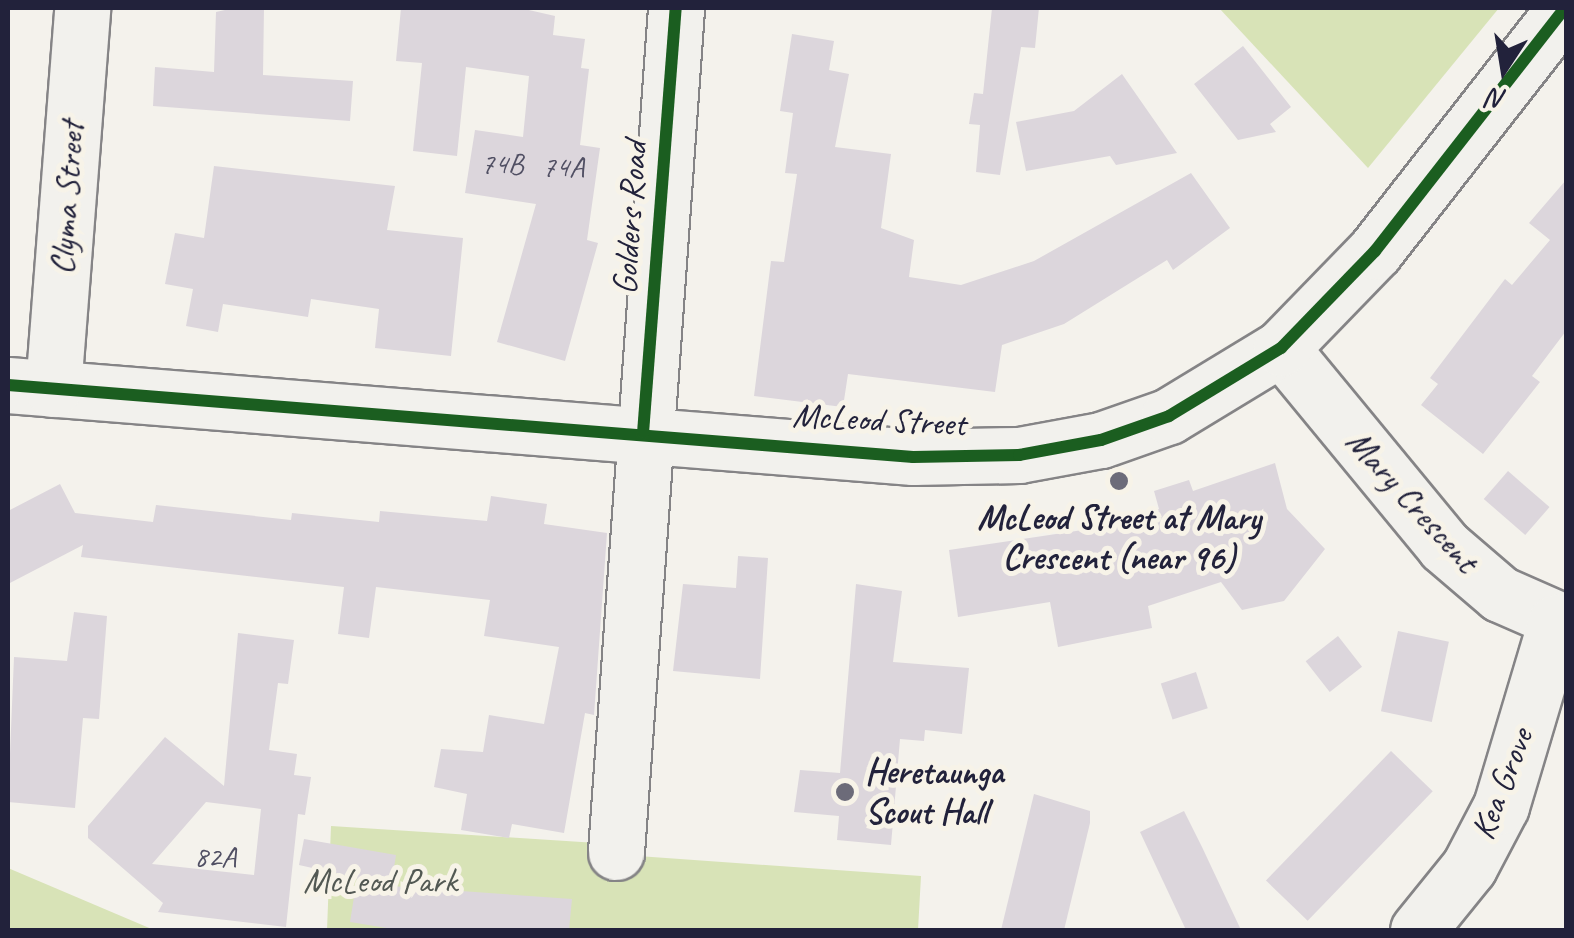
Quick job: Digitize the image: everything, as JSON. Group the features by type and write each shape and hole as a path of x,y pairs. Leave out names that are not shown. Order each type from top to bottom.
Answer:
{"street":[{"name":"Clyma Street","path":"30,387 82,8"},
{"name":"Golders Road","path":"616,852 676,8"},
{"name":"McLeod Street","path":"30,387 913,457 1059,449 1170,416 1280,348 1375,250 1564,8"},
{"name":"Mary Crescent","path":"1280,348 1444,546 1500,594 1562,623"},
{"name":"Kea Grove","path":"1418,930 1469,868 1501,806 1562,623"}],"green space":[{"path":"1219,8 1499,8 1368,168"},
{"name":"McLeod Park","path":"331,826 597,843 638,856 921,876 918,930 327,930"},
{"path":"8,868 154,930 8,930"}],"building":[{"path":"264,8 263,75 353,81 350,121 153,106 155,67 214,72 216,12"},
{"path":"401,8 520,8 555,16 553,35 585,39 581,68 589,69 580,145 600,148 587,240 598,243 565,361 497,342 536,204 465,193 475,130 523,137 529,76 466,67 457,156 413,151 422,63 396,61"},
{"path":"992,8 1039,8 1035,48 1021,47 1000,175 976,172 980,125 969,124 974,93 983,94"},
{"path":"792,34 834,41 829,70 849,74 835,147 891,154 881,228 914,240 909,277 961,285 1034,261 1191,173 1230,228 1173,270 1167,260 1064,324 1002,345 995,392 848,374 843,407 754,396 771,261 784,262 797,174 785,173 793,113 780,111"},
{"path":"1243,46 1291,107 1270,124 1276,132 1238,140 1194,84"},
{"path":"1122,74 1177,153 1116,165 1110,156 1026,171 1016,122 1074,111"},
{"path":"214,166 395,186 387,230 463,238 451,356 375,348 379,309 311,299 308,317 223,304 218,332 186,326 193,289 165,284 175,233 204,238"},
{"path":"1566,180 1566,331 1532,376 1540,382 1483,454 1421,405 1438,384 1430,378 1505,279 1512,285 1550,240 1529,223"},
{"path":"1275,463 1287,509 1325,549 1284,601 1242,610 1221,582 1148,606 1152,628 1058,647 1050,602 958,617 949,550 1096,528 1159,509 1154,491 1189,480 1193,491"},
{"path":"1508,471 1550,507 1525,535 1484,499"},
{"path":"60,484 75,513 153,522 156,505 291,520 292,513 379,522 380,511 487,521 491,496 547,504 544,524 607,533 594,715 585,713 564,833 512,824 509,838 461,830 467,794 434,787 441,749 483,752 489,715 544,724 559,647 484,636 490,600 376,587 369,638 338,634 344,587 81,557 83,545 8,584 8,511"},
{"path":"738,556 768,558 760,679 673,671 683,584 736,588"},
{"path":"856,584 902,591 893,662 969,668 962,734 925,730 924,741 900,739 891,845 837,840 839,816 794,812 800,770 840,773"},
{"path":"74,612 107,616 99,719 83,718 75,808 8,802 14,657 67,661"},
{"path":"1398,631 1449,642 1432,722 1381,711"},
{"path":"238,633 294,640 288,684 278,683 269,750 297,754 294,775 311,777 305,815 298,814 286,927 158,912 163,903 88,838 88,826 165,737 224,786","holes":["206,802 261,809 254,875 152,864"]},
{"path":"1338,636 1362,667 1330,692 1306,661"},
{"path":"1196,672 1208,708 1173,720 1161,683"},
{"path":"1391,751 1433,791 1308,921 1266,880"},
{"path":"1034,794 1090,811 1090,823 1064,930 1001,930"},
{"path":"1184,811 1241,930 1186,930 1140,832"},
{"path":"304,839 396,855 391,886 572,899 569,930 399,930 350,922 357,878 299,865"}],"cycle path":[{"path":"643,433 676,8"},
{"path":"8,385 913,457 1019,455 1101,440 1169,416 1281,348 1375,251 1565,8"}],"place":[{"name":"McLeod Street at Mary Crescent (near 96)","path":"1119,481"},
{"name":"Heretaunga Scout Hall","path":"845,792"}]}
